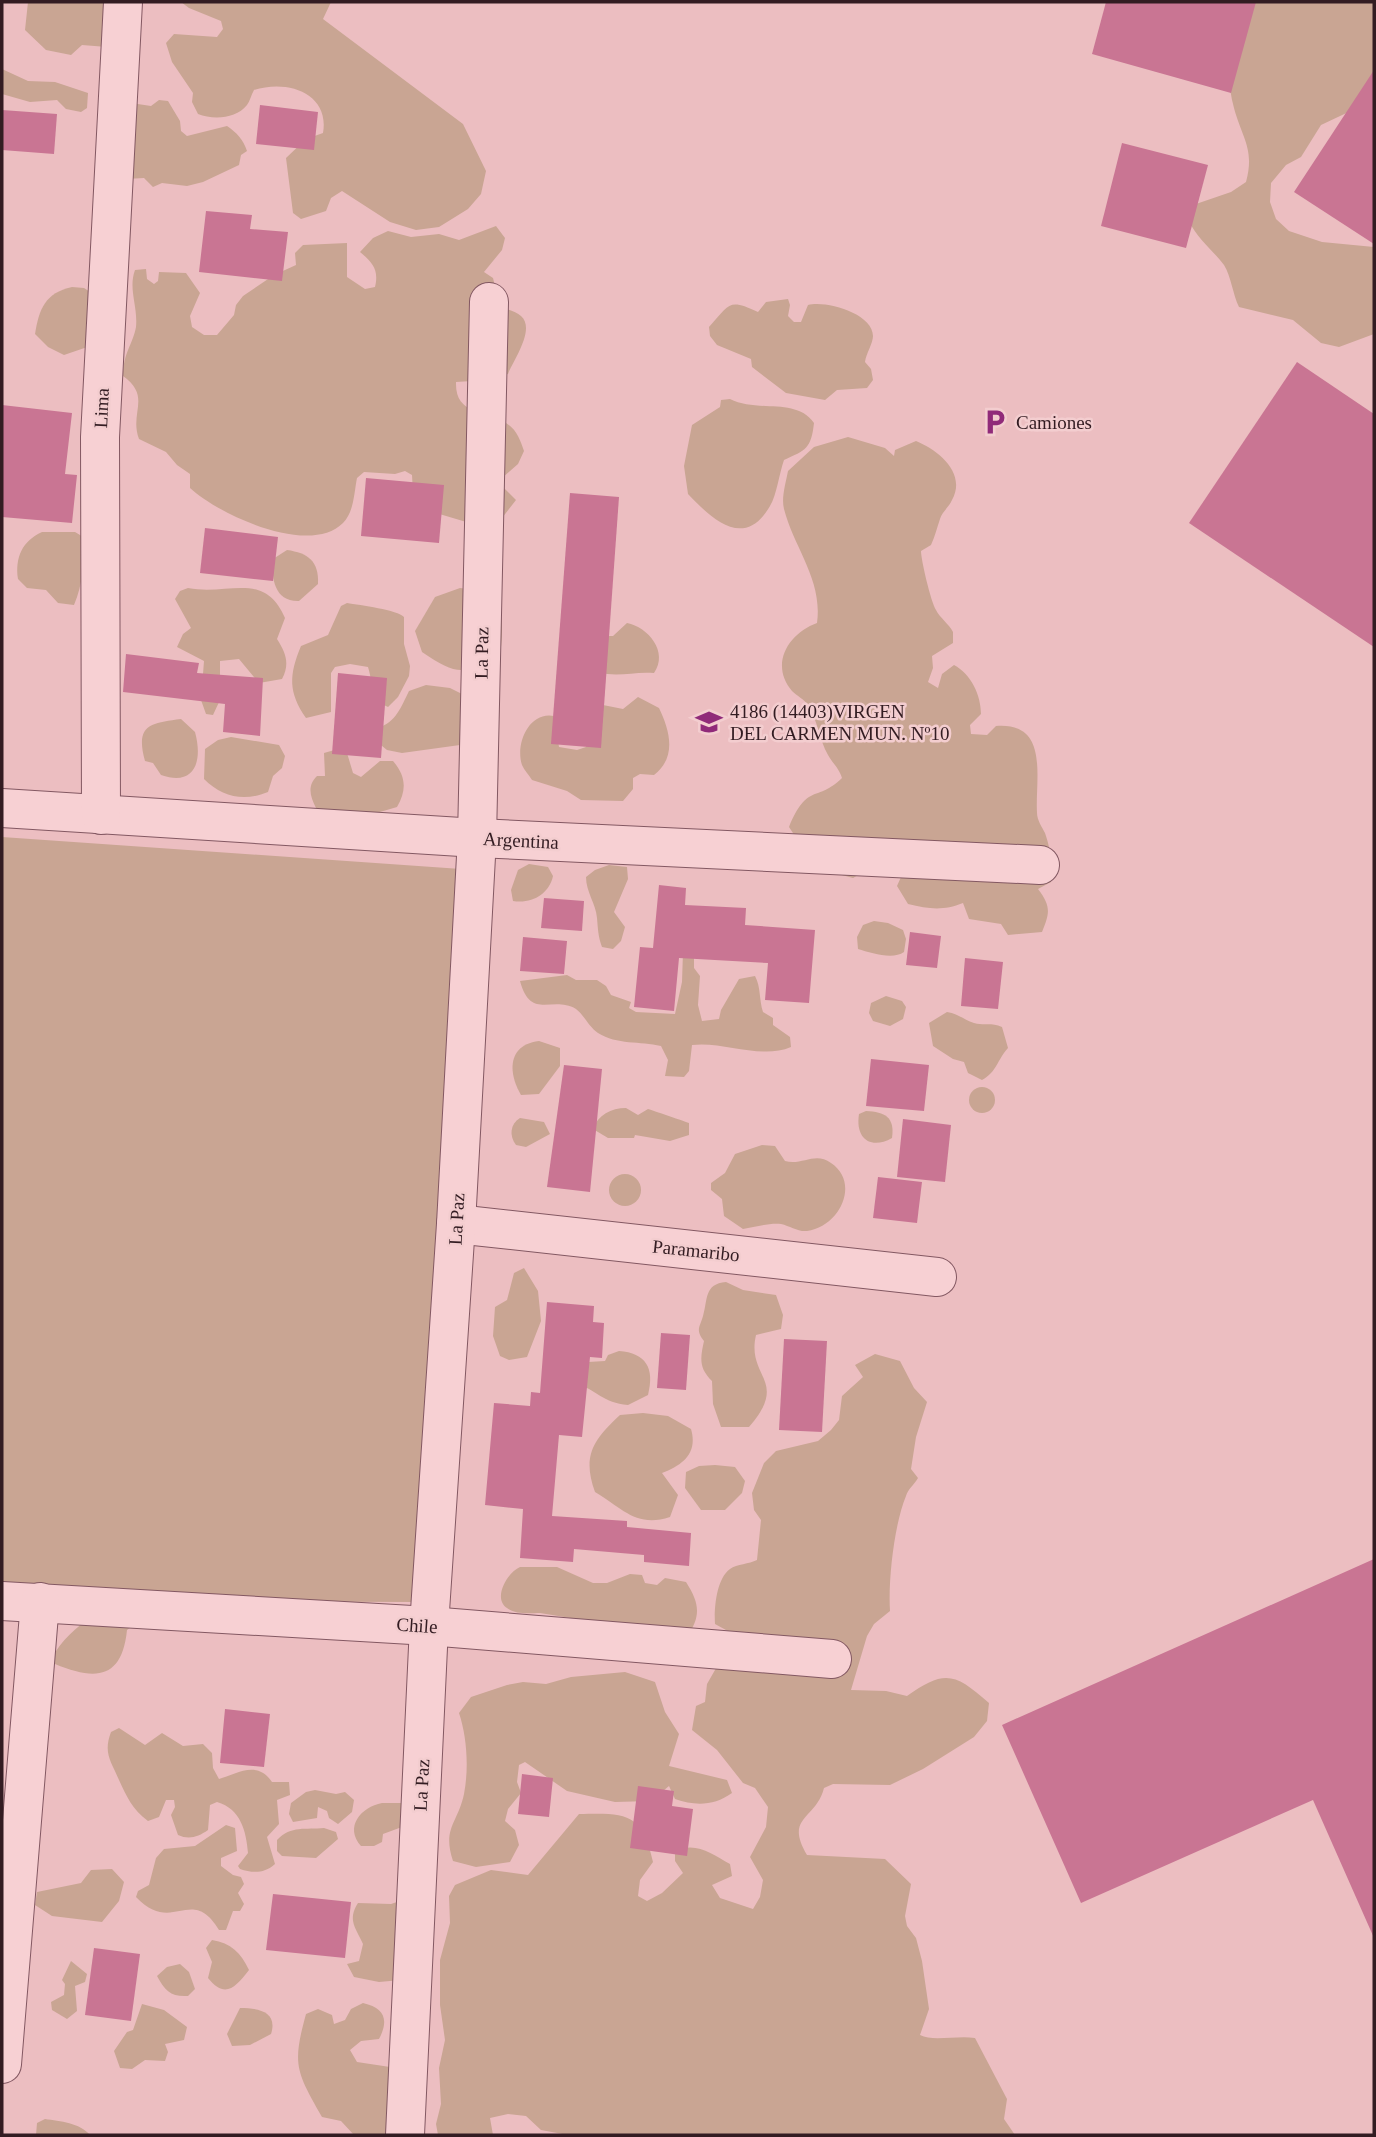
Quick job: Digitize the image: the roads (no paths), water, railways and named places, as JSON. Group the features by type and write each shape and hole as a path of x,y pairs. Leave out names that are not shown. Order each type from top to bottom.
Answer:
{"street":[{"name":"Lima","path":"101,815 100,438 123,2"},
{"name":"La Paz","path":"405,2135 429,1626 456,1223 477,838 489,302"},
{"name":"Argentina","path":"2,808 477,838 1040,865"},
{"name":"Paramaribo","path":"456,1223 937,1277"},
{"name":"Chile","path":"2,1601 429,1626 832,1659"},
{"path":"2,2064 40,1602"}],"place":[{"name":"Camiones","path":"995,422"},
{"name":"4186 (14403)VIRGEN DEL CARMEN MUN. Nº10","path":"709,722"}]}
